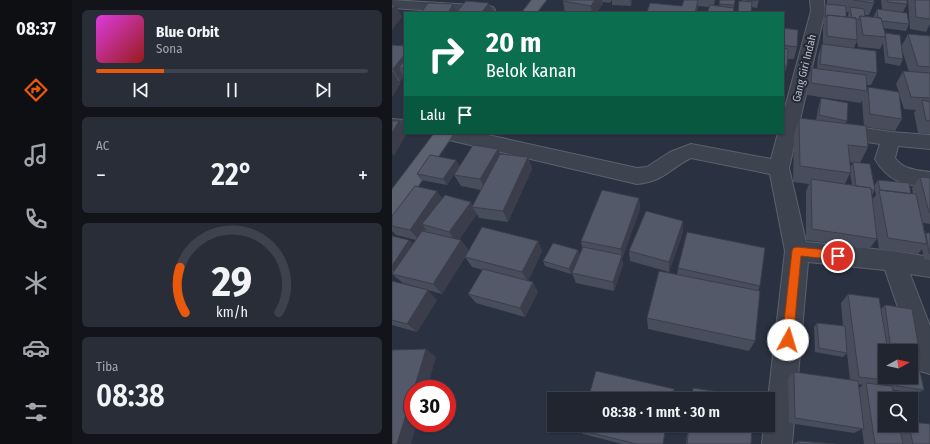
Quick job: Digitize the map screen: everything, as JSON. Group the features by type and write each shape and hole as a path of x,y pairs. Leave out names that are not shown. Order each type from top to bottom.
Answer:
{"main road":[{"path":"530,12 539,0"},
{"path":"392,206 443,134"}],"street":[{"name":"Gang Giri Indah","path":"777,444 797,251 779,168 806,126 818,11 817,0"},
{"path":"392,4 488,10"},
{"path":"392,125 404,126"},
{"path":"806,126 891,139 930,142"},
{"path":"453,134 637,176 655,174 683,153 691,151 779,168"},
{"path":"891,139 885,159 890,168 903,176 930,180"},
{"path":"797,251 893,261 930,267"},
{"path":"893,261 930,360"}],"building":[{"path":"563,0 595,0 591,6"},
{"path":"684,0 698,0 695,12 647,12 650,3 682,6"},
{"path":"720,0 735,0 734,5 719,4"},
{"path":"853,0 874,0 874,3"},
{"path":"887,0 907,0 907,4 888,2"},
{"path":"915,0 930,0 930,19 916,17"},
{"path":"466,1 489,3 482,12 457,12"},
{"path":"739,1 752,2 751,12 738,12"},
{"path":"428,3 453,4 449,12 422,12"},
{"path":"826,4 846,6 846,17 827,15 825,17"},
{"path":"710,5 734,8 733,12 707,12"},
{"path":"850,7 864,9 865,17 860,16 858,20 856,20 856,18 852,18"},
{"path":"877,9 907,13 909,24 882,21 881,18 878,18"},
{"path":"827,15 856,18 857,40 827,36"},
{"path":"860,16 881,18 886,37 863,35"},
{"path":"784,28 798,30 797,47 784,45"},
{"path":"885,33 900,35 903,59 888,57"},
{"path":"908,34 930,36 930,67 918,66"},
{"path":"822,44 876,51 877,73 820,64"},
{"path":"392,45 404,46 404,55 392,69"},
{"path":"784,48 788,49 787,66 784,65"},
{"path":"404,60 404,68 399,68"},
{"path":"812,68 866,75 867,91 811,83"},
{"path":"903,71 930,73 930,98 911,97"},
{"path":"868,87 899,92 902,119 870,114"},
{"path":"821,98 848,103 847,121 819,115"},
{"path":"922,100 930,102 930,121 926,120"},
{"path":"799,118 866,126 868,147 848,145 851,173 800,166"},
{"path":"392,121 399,121 392,133"},
{"path":"473,145 498,149 480,179 454,175"},
{"path":"500,154 528,157 503,211 472,207"},
{"path":"430,155 456,160 443,179 417,174"},
{"path":"853,162 870,164 875,190 856,186"},
{"path":"920,177 930,178 930,212 929,212"},
{"path":"811,179 871,188 877,239 812,229"},
{"path":"878,180 909,183 911,194 880,190"},
{"path":"415,186 437,191 410,230 392,226 392,216"},
{"path":"602,190 639,198 621,249 581,241"},
{"path":"879,190 916,194 927,244 888,238"},
{"path":"445,195 471,202 449,232 422,224"},
{"path":"646,211 683,221 669,262 629,251"},
{"path":"482,227 538,241 522,272 465,257"},
{"path":"422,231 461,240 433,284 392,274"},
{"path":"687,232 765,248 760,286 678,268"},
{"path":"926,233 930,233 930,254 929,253"},
{"path":"392,236 409,240 392,266"},
{"path":"553,243 578,250 569,269 543,261"},
{"path":"583,247 622,255 613,282 572,273"},
{"path":"483,269 533,282 520,308 468,294"},
{"path":"659,271 760,291 755,341 647,318"},
{"path":"392,281 428,290 407,324 392,320"},
{"path":"848,294 879,298 887,344 878,344 878,379 859,377"},
{"path":"885,305 912,309 920,355 918,355 918,344 890,344"},
{"path":"817,323 845,326 847,353 819,348"},
{"path":"426,349 417,380 404,380 404,421 397,444 392,444 392,350"},
{"path":"918,363 924,390 897,386 897,384 918,384"},
{"path":"596,371 674,389 673,392 590,392"},
{"path":"794,372 858,381 864,429 795,418"},
{"path":"866,383 892,386 893,392 878,392 878,432 900,432 903,444 875,444"},
{"path":"693,388 720,392 692,392"},
{"path":"918,423 930,424 930,444 913,444 910,432 918,432"},
{"path":"587,432 665,432 663,444 637,444"},
{"path":"688,432 752,432 751,444 687,444"},
{"path":"799,441 836,444 799,444"}],"route":[{"path":"788,340 797,251 838,256"}]}
